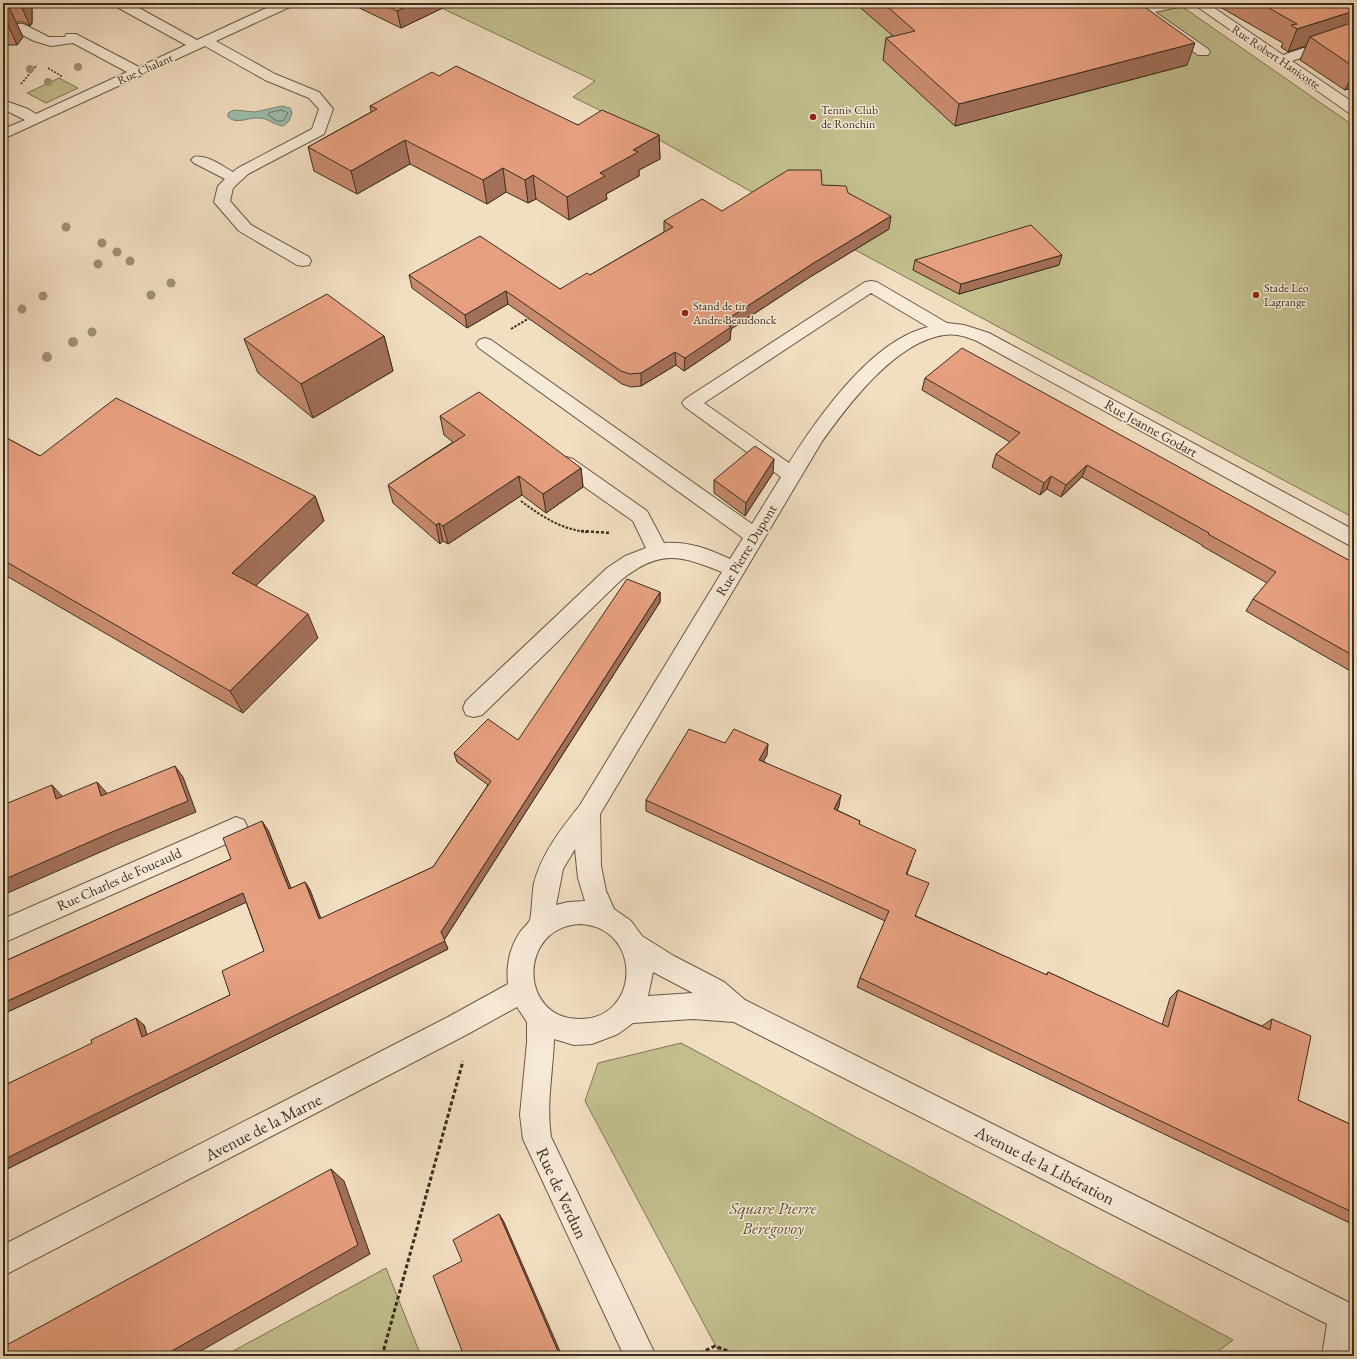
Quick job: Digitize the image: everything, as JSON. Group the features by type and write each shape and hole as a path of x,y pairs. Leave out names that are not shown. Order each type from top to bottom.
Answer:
{"street":[{"path":"120,3 270,77 314,95 326,109 319,131 243,171 226,186 222,202 245,228 303,261"},
{"name":"Rue Chalant","path":"3,135 287,3"},
{"path":"1177,3 1145,11 1203,52"},
{"name":"Rue Robert Hanicotte","path":"1198,3 1354,110"},
{"path":"18,27 50,43 62,42 73,38 138,72"},
{"path":"1282,60 1354,35"},
{"path":"3,104 23,112 35,120"},
{"path":"199,160 234,178"},
{"path":"792,475 691,403 871,286 944,329"},
{"name":"Rue Pierre Dupont","path":"542,928 545,895 551,869 565,843 588,812 792,475 825,424 876,366 905,343 920,334 944,329"},
{"name":"Rue Jeanne Godart","path":"944,329 956,329 983,337 1354,539"},
{"path":"485,344 755,536"},
{"path":"566,464 640,516 658,551"},
{"path":"474,708 625,565 639,557 658,551 677,550 694,553 735,569"},
{"name":"Rue Pierre Dupont","path":"588,812 587,842 589,872 595,899 605,917"},
{"name":"Rue Charles de Foucauld","path":"3,931 236,828"},
{"path":"589,913 605,917 618,923 629,933 637,946 641,958 642,972 639,986 633,999 625,1010 613,1020 599,1027 584,1030 568,1030 553,1026 540,1018 526,1002 521,991 519,974 522,956 530,941 542,928 556,919 572,914 589,913"},
{"name":"Avenue de la Libération","path":"637,946 647,956 661,964 716,991 736,1009 1349,1318"},
{"name":"Avenue de la Marne","path":"3,1261 476,1016 521,991"},
{"name":"Avenue de la Libération","path":"625,1010 693,1006 736,1009"},
{"name":"Rue de Verdun","path":"540,1018 541,1038 534,1115 537,1139 640,1356"},
{"path":"1338,1356 1349,1318"}],"path":[{"path":"45,66 91,93"},
{"path":"485,344 532,316"},
{"path":"382,1356 476,1016"},
{"path":"694,1356 715,1346 740,1356"}],"green space":[{"path":"431,3 707,3 713,5 717,3 1177,3 1354,126 1354,518 844,244 656,138 573,97 595,81"},
{"path":"59,78 78,88 46,103 27,93"},
{"name":"Square Pierre Bérégovoy","path":"681,1043 1233,1340 1212,1356 721,1356 585,1101 598,1063"},
{"path":"386,1268 421,1356 224,1356"}],"water":[{"path":"282,106 290,108 292,113 289,121 283,126 262,118 239,121 228,117 228,113 234,110 255,112"}],"building":[{"path":"3,3 8,5 3,12"},
{"path":"381,3 414,3 397,11"},
{"path":"883,3 1139,3 1195,43 959,104 886,38 915,31"},
{"path":"1260,3 1354,3 1354,11 1297,29 1291,25 1297,24"},
{"path":"1354,22 1354,67 1310,37"},
{"path":"456,66 578,125 602,110 659,135 633,150 638,152 600,173 605,176 567,197 533,175 525,180 503,168 483,180 405,140 351,171 308,147 377,109 370,106 432,72 439,76"},
{"path":"788,170 821,170 822,185 846,186 848,193 891,216 812,264 723,322 731,327 685,358 675,352 641,373 630,374 621,371 506,291 465,315 409,275 480,236 560,289 587,273 590,275 673,227 664,221 702,199 722,211"},
{"path":"1031,225 1062,255 961,284 915,260"},
{"path":"327,294 384,336 301,384 244,339"},
{"path":"962,348 1354,563 1354,656 1253,599 1276,572 1208,534 1209,533 1087,465 1066,485 1051,476 1044,483 996,454 1020,433 925,378"},
{"path":"479,392 581,468 543,494 519,476 443,526 439,523 436,525 388,485 465,435 440,416"},
{"path":"116,398 315,496 232,573 308,614 230,691 3,560 3,436 40,456"},
{"path":"755,446 774,459 746,503 714,480"},
{"path":"627,579 660,592 441,932 445,941 3,1160 3,1086 92,1043 91,1040 136,1018 142,1037 230,995 222,971 264,951 243,893 3,1003 3,962 231,859 223,838 262,821 289,889 305,882 319,919 433,867 491,781 454,753 488,719 518,740"},
{"path":"689,729 725,743 734,729 768,744 759,760 841,795 834,809 860,821 859,824 916,850 906,874 929,883 915,916 1047,975 1048,972 1168,1027 1178,990 1270,1030 1272,1019 1311,1036 1298,1100 1354,1126 1354,1213 860,978 889,911 646,800"},
{"path":"175,766 188,801 112,832 3,880 3,805 52,785 56,799 97,782 101,796"},
{"path":"331,1169 358,1245 163,1356 3,1356 3,1347"},
{"path":"499,1214 560,1356 464,1356 433,1276 462,1261 453,1240"}],"place":[{"name":"Tennis Club de Ronchin","path":"813,117"},
{"name":"Stade Léo Lagrange","path":"1256,295"},
{"name":"Stand de tir Andre Beaudonck","path":"685,313"}]}
